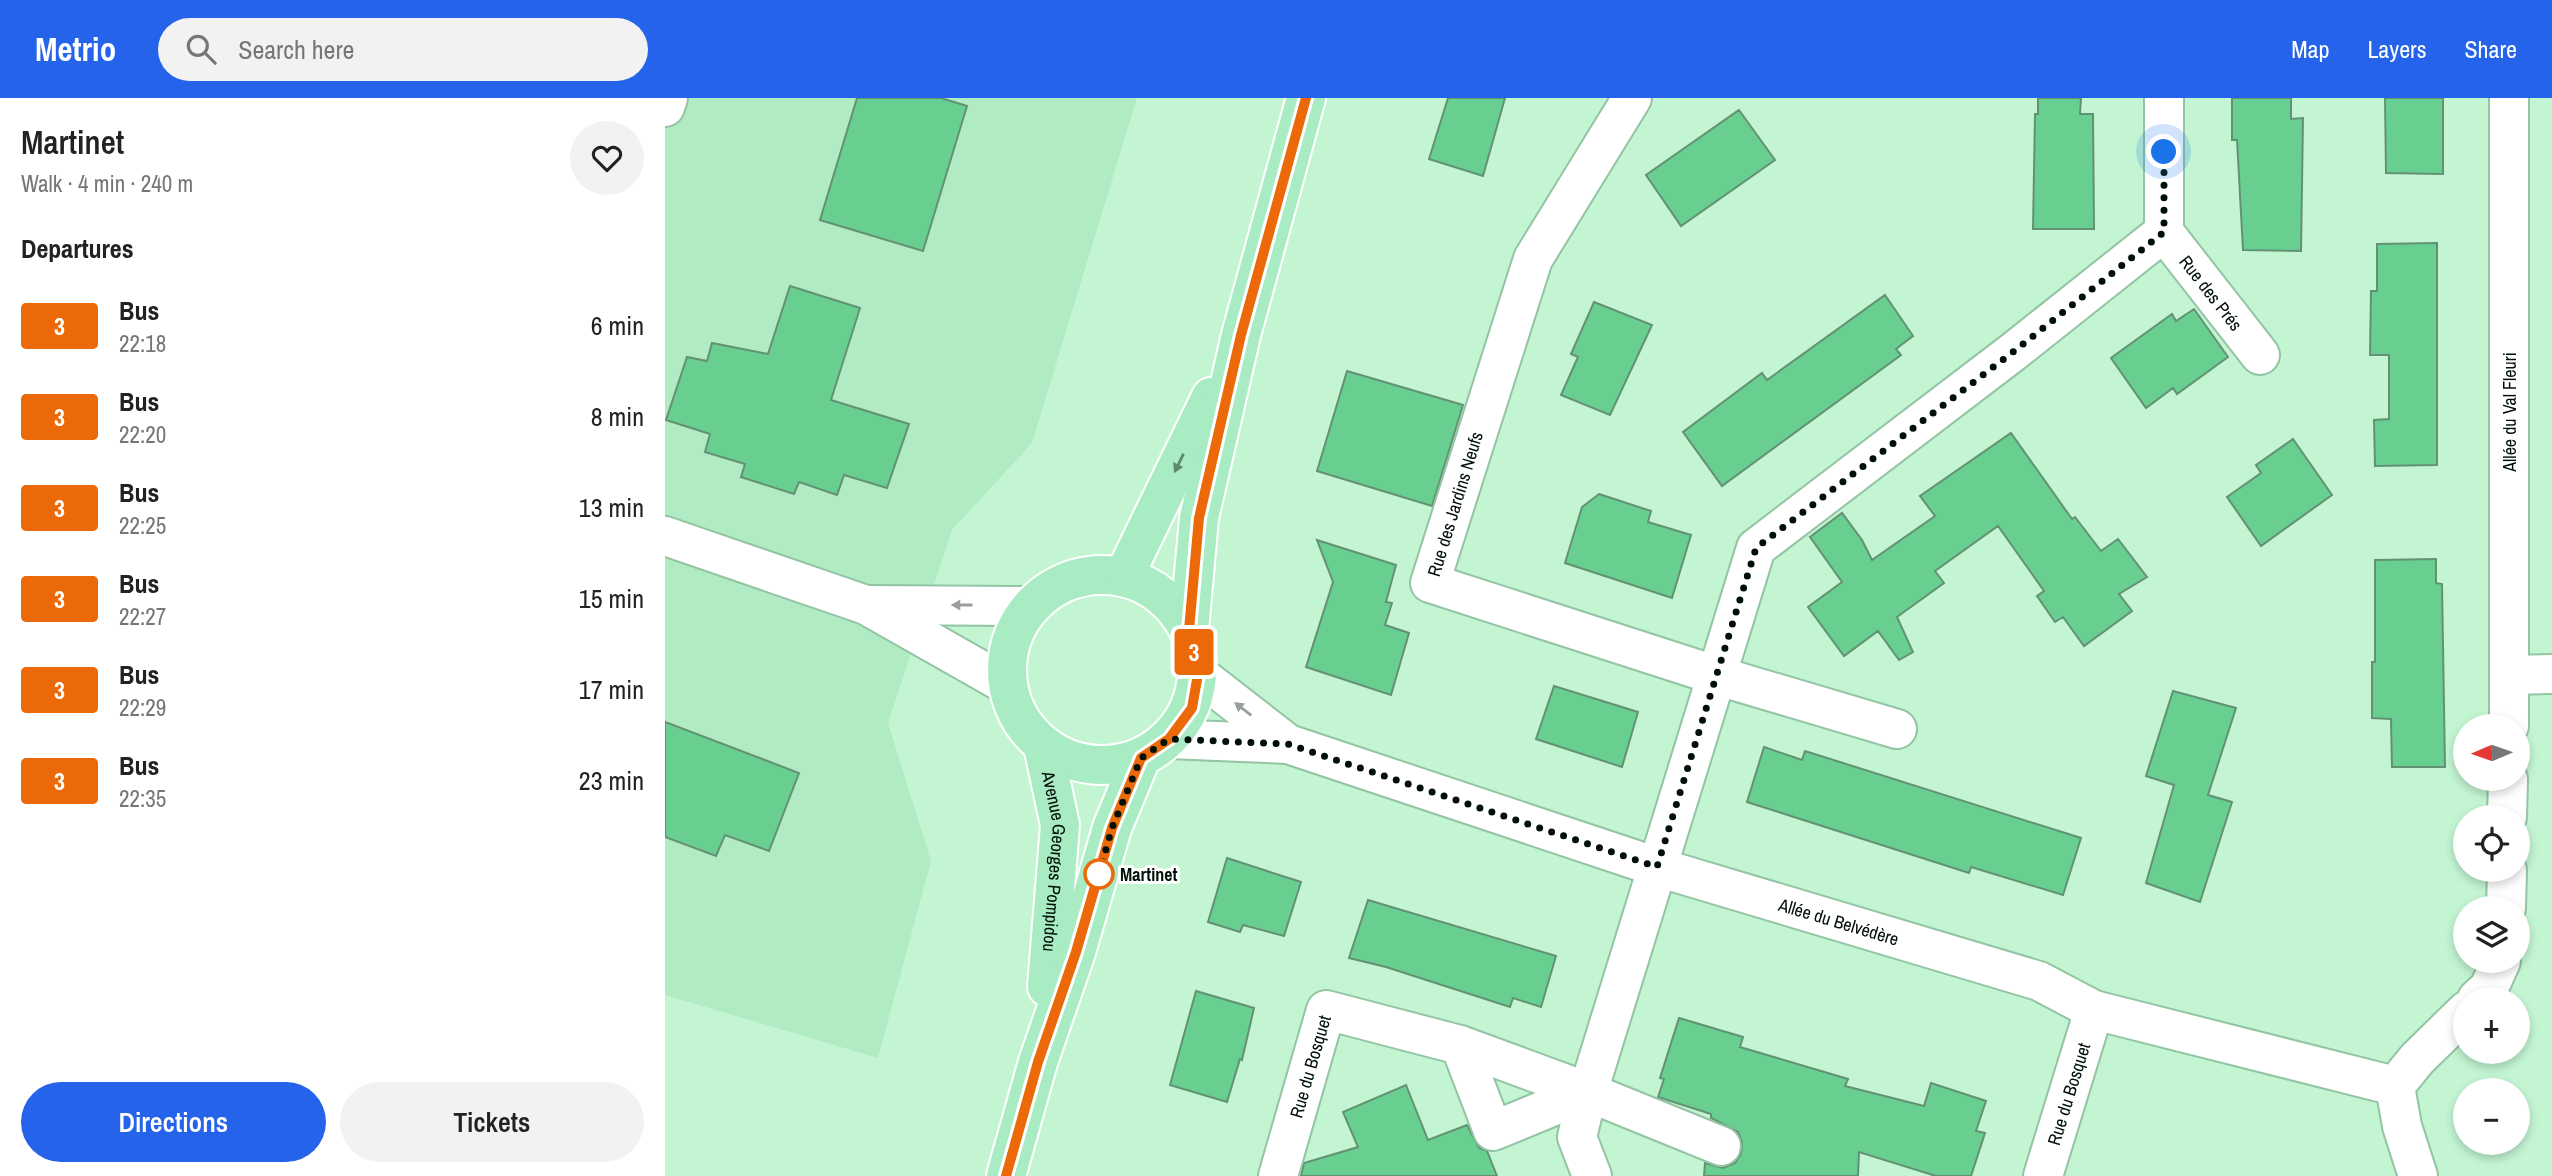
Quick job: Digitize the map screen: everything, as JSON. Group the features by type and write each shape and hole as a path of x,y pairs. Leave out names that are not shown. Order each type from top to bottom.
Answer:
{"main road":[{"path":"1189,630 1170,603 1143,583 1124,576 1090,574 1056,585 1030,606 1013,634 1008,651 1007,685 1021,722 1043,746 1081,764 1114,765 1155,748 1192,708 1198,674 1189,630 1199,518 1241,335 1306,98"},
{"path":"1124,576 1241,335"},
{"name":"Avenue Georges Pompidou","path":"1038,1062 1052,946 1060,825 1043,746"},
{"name":"Avenue Georges Pompidou","path":"1006,1176 1038,1062 1076,952 1112,828 1155,748"}],"street":[{"path":"665,107 669,98"},
{"name":"Rue des Jardins Neufs","path":"1632,98 1533,260 1430,583 1716,675 1897,729"},
{"path":"1592,1176 1577,1137 1588,1092 1756,548 2013,352 2164,232 2164,98"},
{"name":"Allée du Val Fleuri","path":"2509,98 2509,714"},
{"name":"Rue des Prés","path":"2164,232 2260,355"},
{"path":"665,536 866,605 1007,685"},
{"path":"866,605 1030,606"},
{"name":"Allée du Belvédère","path":"1198,674 1288,744 1657,867 2039,981 2094,1010 2395,1086"},
{"path":"2510,675 2552,674"},
{"name":"Allée du Belvédère","path":"1155,748 1288,744"},
{"name":"Rue du Bosquet","path":"1278,1176 1326,1010 1460,1045 1588,1092 1721,1146"},
{"name":"Rue du Bosquet","path":"2043,1176 2094,1010"},
{"path":"2418,1176 2402,1126 2395,1086 2417,1059 2453,1023"},
{"path":"1460,1045 1493,1131 1588,1092"}],"shaded area":[{"path":"665,98 1137,98 1032,443 952,530 888,723 931,861 878,1058 665,995"}],"building":[{"path":"857,98 941,98 967,106 923,251 820,220"},
{"path":"1448,98 1505,98 1483,176 1429,159"},
{"path":"2038,98 2081,98 2080,114 2093,114 2094,229 2033,229 2035,114 2038,114"},
{"path":"2232,98 2291,98 2291,119 2303,118 2301,251 2243,250 2237,140 2232,140"},
{"path":"2385,98 2443,98 2443,174 2386,173"},
{"path":"1739,110 1775,160 1681,226 1646,175"},
{"path":"2437,243 2437,465 2375,466 2374,420 2389,419 2389,355 2370,355 2371,291 2377,291 2377,244"},
{"path":"790,286 860,308 831,400 909,424 887,488 844,475 837,495 799,482 794,494 741,477 745,464 705,452 710,434 666,420 687,357 707,361 712,343 768,354"},
{"path":"1885,295 1913,336 1896,349 1901,355 1722,486 1683,432 1762,373 1767,380"},
{"path":"1594,302 1652,325 1610,415 1561,395 1578,357 1571,354"},
{"path":"2194,309 2228,357 2177,394 2173,388 2146,408 2111,358 2172,314 2176,321"},
{"path":"1347,371 1463,405 1432,506 1317,471"},
{"path":"2011,433 2072,519 2075,517 2101,551 2118,539 2147,577 2119,594 2132,611 2084,646 2063,617 2055,622 2037,596 2044,591 1998,526 1935,571 1944,583 1897,617 1913,652 1899,660 1878,631 1844,656 1808,607 1842,582 1810,537 1842,513 1862,540 1872,560 1935,516 1920,496"},
{"path":"2293,439 2332,495 2261,546 2227,497 2261,473 2256,465"},
{"path":"1599,494 1651,511 1648,522 1691,535 1672,598 1565,563 1582,507"},
{"path":"1317,540 1396,565 1386,602 1392,603 1385,625 1409,633 1391,695 1306,667 1333,582"},
{"path":"2436,559 2436,583 2442,584 2445,767 2392,767 2391,719 2372,718 2375,560"},
{"path":"1554,686 1638,712 1622,767 1536,739"},
{"path":"2173,691 2236,708 2208,795 2232,802 2200,902 2146,883 2174,785 2146,776"},
{"path":"665,722 799,773 769,851 725,835 716,856 665,837"},
{"path":"1764,747 1802,760 1805,751 2081,838 2063,895 1971,867 1969,873 1747,802"},
{"path":"1227,858 1301,882 1284,936 1243,925 1240,932 1208,922"},
{"path":"1368,900 1556,956 1541,1007 1513,998 1510,1007 1386,967 1349,958"},
{"path":"1196,991 1254,1008 1242,1060 1240,1059 1227,1102 1170,1085"},
{"path":"1679,1018 1743,1037 1740,1047 1848,1079 1845,1086 1924,1106 1931,1083 1986,1101 1976,1131 1985,1133 1971,1176 1936,1176 1859,1152 1858,1176 1704,1176 1705,1163 1723,1168 1735,1163 1741,1154 1742,1142 1738,1132 1711,1118 1711,1114 1658,1097 1664,1079 1660,1078"},
{"path":"1406,1085 1428,1140 1467,1125 1479,1148 1487,1151 1497,1176 1301,1176 1304,1163 1358,1147 1343,1112"}],"bus line":[{"name":"3","path":"1006,1176 1038,1062 1076,952 1112,828 1141,758 1169,739 1192,708 1198,674 1189,630 1199,518 1241,335 1306,98"}],"place":[{"name":"Martinet","path":"1099,874"}],"route":[{"path":"1099,874 1112,828 1141,758 1169,739 1224,739 1288,744 1657,867 1756,548 2013,352 2164,232 2164,152"}]}
